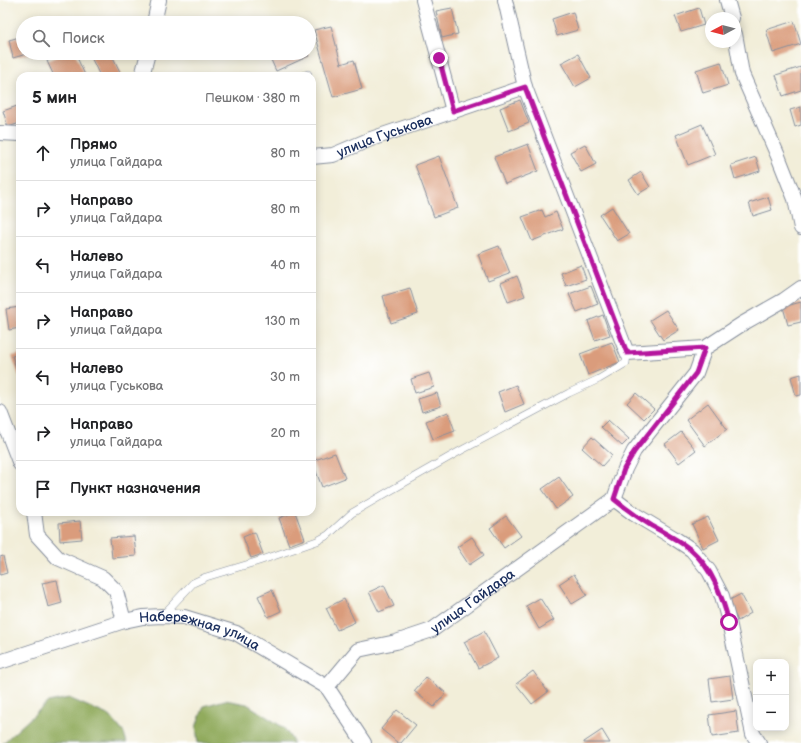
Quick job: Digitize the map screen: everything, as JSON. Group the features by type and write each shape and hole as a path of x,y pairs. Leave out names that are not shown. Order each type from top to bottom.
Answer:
{"street":[{"path":"156,16 159,0"},
{"path":"423,0 453,111"},
{"path":"505,0 525,87 627,353 705,348 801,288"},
{"path":"727,0 730,12"},
{"path":"737,48 742,74 778,156 794,199 801,228"},
{"path":"143,72 146,60"},
{"name":"улица Гуськова","path":"316,157 333,155 371,139 525,87"},
{"path":"0,133 16,134"},
{"path":"705,348 696,373 634,452 624,469 614,499 634,514 692,550 709,571 722,596 753,734 760,743"},
{"path":"0,412 16,454"},
{"name":"улица Гайдара","path":"327,687 358,650 396,642 432,630 614,499"},
{"path":"35,516 37,535 58,558 103,578 116,590 124,621"},
{"name":"Набережная улица","path":"0,662 124,621 143,617 184,617 236,633 327,687 364,743"}],"lane":[{"path":"162,616 193,583 206,577 260,561 317,541 328,535 352,513 434,466 569,393 599,379 626,363 627,353"}],"green space":[{"path":"69,698 110,716 124,733 127,743 3,743 48,702"},
{"path":"225,700 247,704 284,728 294,743 198,743 196,727 204,706"}],"building":[{"path":"452,8 458,34 442,38 436,11"},
{"path":"699,8 704,25 681,32 675,16"},
{"path":"573,12 578,30 557,36 552,19"},
{"path":"794,21 801,44 773,53 766,30"},
{"path":"331,26 341,64 354,60 362,89 333,97 316,37 316,30"},
{"path":"16,38 16,57 13,58 9,40"},
{"path":"578,54 591,78 575,87 561,63"},
{"path":"78,60 84,72 52,72 47,61"},
{"path":"92,60 114,60 120,72 98,72"},
{"path":"271,60 300,60 276,71"},
{"path":"721,62 728,85 703,93 696,70"},
{"path":"801,67 801,90 783,96 776,75"},
{"path":"520,100 529,123 509,131 500,108"},
{"path":"16,106 16,124 8,127 3,111"},
{"path":"801,107 801,125 795,127 790,110"},
{"path":"702,124 715,154 688,165 676,135"},
{"path":"528,144 538,171 505,184 494,157"},
{"path":"585,144 596,164 581,172 570,152"},
{"path":"439,156 458,208 434,217 415,165"},
{"path":"756,157 760,171 735,179 731,165"},
{"path":"641,172 650,187 638,194 629,180"},
{"path":"768,197 772,210 753,216 749,203"},
{"path":"612,207 629,234 617,241 600,215"},
{"path":"542,210 545,217 556,212 563,229 532,241 522,217"},
{"path":"499,246 510,273 488,281 478,254"},
{"path":"581,265 586,279 566,286 561,273"},
{"path":"517,276 525,296 508,302 501,283"},
{"path":"591,286 598,304 577,312 569,294"},
{"path":"410,288 418,314 391,323 383,296"},
{"path":"801,302 801,322 788,325 783,307"},
{"path":"16,308 16,329 9,330 6,309"},
{"path":"666,310 679,330 663,340 650,320"},
{"path":"603,315 610,335 595,340 588,321"},
{"path":"612,342 620,362 588,375 580,354"},
{"path":"16,355 16,367 12,356"},
{"path":"429,373 434,387 415,393 411,379"},
{"path":"801,374 801,395 796,396 791,377"},
{"path":"516,385 524,404 505,412 498,392"},
{"path":"437,393 441,406 422,412 418,399"},
{"path":"636,393 654,409 644,419 627,403"},
{"path":"708,403 727,429 705,446 686,420"},
{"path":"448,412 455,431 433,439 426,421"},
{"path":"608,420 629,439 622,446 601,427"},
{"path":"681,432 696,450 679,463 665,444"},
{"path":"592,437 612,455 602,466 582,448"},
{"path":"335,453 345,478 322,487 316,471 316,460"},
{"path":"559,477 573,497 556,509 542,489"},
{"path":"284,516 296,516 305,539 289,545 279,518"},
{"path":"506,516 521,536 504,548 490,528"},
{"path":"708,517 719,540 703,548 692,524"},
{"path":"80,521 82,539 60,541 59,523"},
{"path":"255,532 263,554 251,558 243,537"},
{"path":"134,536 136,556 112,558 110,538"},
{"path":"472,537 484,555 469,565 457,547"},
{"path":"3,556 7,573 0,575 0,557"},
{"path":"574,574 587,595 572,604 559,584"},
{"path":"57,580 62,603 48,607 42,583"},
{"path":"384,585 394,606 379,612 369,592"},
{"path":"272,590 281,611 268,617 258,596"},
{"path":"741,594 751,613 738,621 728,601"},
{"path":"540,598 554,620 539,629 526,606"},
{"path":"344,599 355,622 337,630 326,608"},
{"path":"484,631 498,658 478,668 464,642"},
{"path":"533,671 548,692 532,704 516,684"},
{"path":"730,676 733,699 712,702 709,679"},
{"path":"426,677 446,693 434,707 414,691"},
{"path":"397,710 416,725 401,743 398,743 381,729"},
{"path":"736,711 739,733 712,737 709,715"},
{"path":"602,730 610,743 584,743 584,742"}],"route":[{"path":"439,58 453,111 525,87 627,353 705,348 696,373 634,452 624,469 614,499 634,514 692,550 709,571 722,596 729,622"}]}
